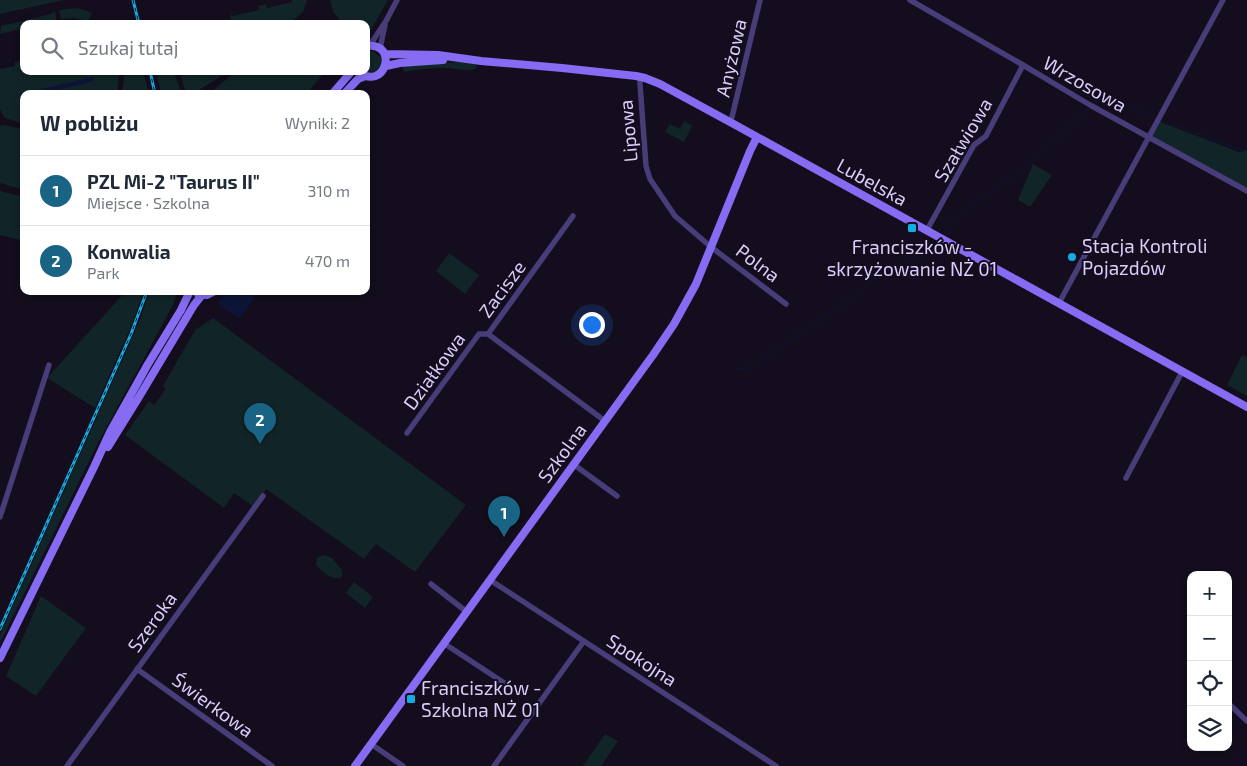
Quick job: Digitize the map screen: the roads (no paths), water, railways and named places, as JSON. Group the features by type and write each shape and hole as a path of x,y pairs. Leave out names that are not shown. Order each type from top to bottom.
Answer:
{"main road":[{"name":"Lubelska","path":"370,45 376,46 383,52 429,54 457,59 610,73 640,77 652,81 674,91 927,230 1247,408"},
{"path":"383,52 386,66"},
{"name":"Lubelska","path":"364,75 371,77 377,75 386,66 400,62 457,59"},
{"path":"335,90 349,75"},
{"name":"Lubelska","path":"348,90 360,75"},
{"name":"Szkolna","path":"355,766 445,644 674,324 693,291 757,137"},
{"path":"0,658 110,432 188,295"},
{"path":"94,467 202,295"}],"street":[{"path":"370,42 386,21 397,0"},
{"name":"Anyżowa","path":"730,122 760,0"},
{"name":"Wrzosowa","path":"910,0 1090,105 1247,192"},
{"path":"1059,303 1223,0"},
{"path":"383,52 381,44 386,21"},
{"name":"Szałwiowa","path":"927,230 974,145 986,136 1023,65"},
{"name":"Lipowa","path":"640,77 645,162 648,175 675,216 711,247"},
{"name":"Zacisze","path":"573,216 488,334 605,421"},
{"name":"Polna","path":"711,247 786,304"},
{"name":"Działkowa","path":"407,433 479,334 488,334"},
{"path":"0,517 49,365"},
{"path":"1126,478 1182,372"},
{"path":"573,464 617,496"},
{"name":"Szeroka","path":"67,766 263,496"},
{"name":"Spokojna","path":"490,580 776,766"},
{"path":"432,584 468,612"},
{"path":"494,766 584,641"},
{"path":"445,644 516,690"},
{"name":"Świerkowa","path":"137,669 272,766"},
{"path":"1231,706 1247,721"},
{"path":"371,744 403,766"}],"water":[{"path":"93,77 94,81 57,90 37,90"},
{"path":"224,295 251,295 255,298 240,318 218,304"}],"waterway":[{"path":"1094,104 1103,97 1156,118"},
{"path":"938,232 1034,160 1088,108"},
{"path":"1160,120 1242,150 1247,145"},
{"path":"816,323 875,279 929,248 933,241"},
{"path":"736,368 744,369 751,367 812,325"}],"railway":[{"path":"133,0 138,20"},
{"path":"151,75 154,90"},
{"path":"0,629 131,334 146,295"}],"place":[{"name":"Franciszków - skrzyżowanie NŻ 01","path":"912,228"},
{"name":"Stacja Kontroli Pojazdów","path":"1072,257"},
{"name":"Konwalia","path":"260,444"},
{"name":"PZL Mi-2 \"Taurus II\"","path":"504,537"},
{"name":"Franciszków - Szkolna NŻ 01","path":"411,699"}]}
